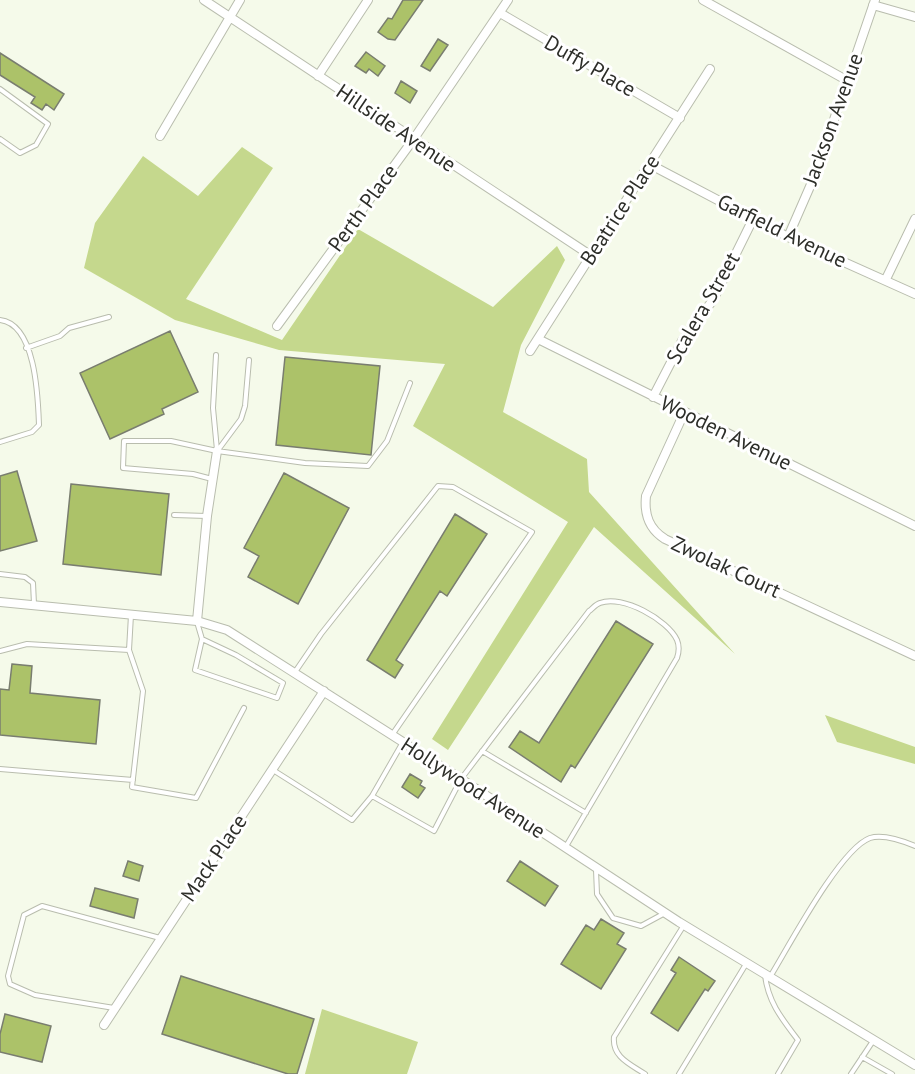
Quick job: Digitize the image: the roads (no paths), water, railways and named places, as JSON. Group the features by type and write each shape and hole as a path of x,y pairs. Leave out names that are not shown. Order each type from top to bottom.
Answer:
{"street":[{"name":"Hillside Avenue","path":"204,0 590,255"},
{"path":"160,136 240,0"},
{"path":"318,76 368,0"},
{"name":"Perth Place","path":"277,326 413,140 508,0"},
{"path":"703,0 848,81"},
{"path":"874,2 915,17"},
{"name":"Jackson Avenue","path":"788,237 815,175 874,2"},
{"name":"Duffy Place","path":"500,13 680,118"},
{"name":"Beatrice Place","path":"530,351 590,255 651,165 710,69"},
{"name":"Garfield Avenue","path":"651,165 788,237 886,279 915,294"},
{"name":"Scalera Street","path":"653,398 682,341 712,300 753,219"},
{"path":"886,279 915,219"},
{"name":"Wooden Avenue","path":"538,339 915,526"},
{"name":"Zwolak Court","path":"684,413 646,496 645,508 653,530 665,539 915,656"},
{"path":"197,621 207,516 217,451"},
{"name":"Hollywood Avenue","path":"0,602 197,621 227,630 462,779 665,913 915,1065"},
{"name":"Mack Place","path":"104,1025 324,691"}],"lane":[{"path":"0,89 48,124 36,145 20,153 0,139"},
{"path":"26,348 60,336 69,328 109,317"},
{"path":"0,320 8,321 17,328 37,374 39,425 33,432 0,442"},
{"path":"216,355 213,408 217,451"},
{"path":"217,451 240,419 244,406 249,360"},
{"path":"213,479 193,474 123,468 124,441 171,441 217,451 304,463 368,466 387,441 410,383"},
{"path":"296,672 321,634 438,486 453,487 532,532 392,735"},
{"path":"174,515 207,516"},
{"path":"0,574 25,577 32,581 34,605"},
{"path":"372,796 434,831 462,779 589,611 600,602 623,602 642,609 676,637 680,647 677,658 565,849"},
{"path":"132,615 129,650 134,658 143,691 132,787 196,798 244,708"},
{"path":"197,621 202,639 195,670 278,698 283,683 236,655 202,639"},
{"path":"0,651 27,644 129,650"},
{"path":"273,770 352,820 372,796 403,742"},
{"path":"482,751 586,813"},
{"path":"0,770 133,780"},
{"path":"778,1074 798,1040 776,1011 767,992 768,976 840,865 855,847 871,837 897,840 915,846"},
{"path":"596,869 597,894 613,918 641,926 665,913"},
{"path":"115,1008 35,995 10,984 8,976 24,915 34,907 42,906 161,939"},
{"path":"645,1074 617,1054 613,1047 614,1038 684,925"},
{"path":"679,1074 747,963"},
{"path":"851,1074 874,1040"},
{"path":"862,1057 892,1074"}]}
